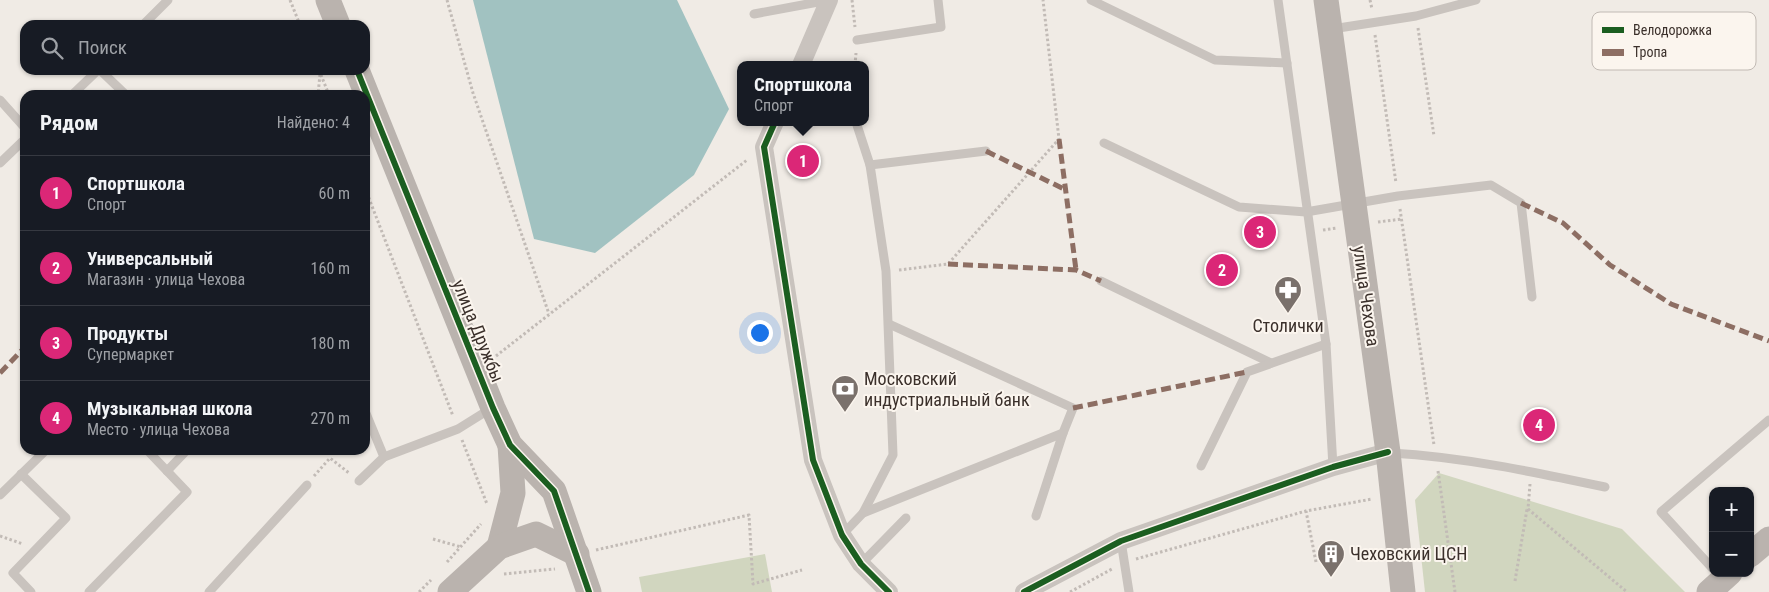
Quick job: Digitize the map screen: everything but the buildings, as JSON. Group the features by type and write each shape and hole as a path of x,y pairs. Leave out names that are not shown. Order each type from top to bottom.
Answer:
{"street":[{"path":"328,0 336,20"},
{"path":"803,61 829,0"},
{"name":"улица Чехова","path":"1326,0 1388,452 1403,592"},
{"name":"улица Дружбы","path":"358,75 364,90"},
{"name":"улица Дружбы","path":"370,105 493,408 510,445 554,491 569,561 589,592"},
{"path":"773,126 764,147 813,460 842,535 861,564 889,592"},
{"name":"улица Дружбы","path":"499,547 514,493 510,445"},
{"path":"1024,592 1121,541 1333,467 1388,452"},
{"path":"450,592 499,547 536,534 569,561"},
{"path":"1754,552 1769,539"}],"lane":[{"path":"148,20 168,0"},
{"path":"754,14 829,0"},
{"path":"857,40 941,27 938,0"},
{"path":"1090,0 1215,60 1286,63"},
{"path":"1278,0 1306,212 1326,344 1333,467"},
{"path":"1330,29 1416,16 1476,0"},
{"path":"77,90 94,75"},
{"path":"104,75 121,90"},
{"path":"0,100 20,122"},
{"path":"842,535 863,513 893,454 886,271 870,165 857,126"},
{"path":"1104,144 1239,207 1306,212 1398,196 1491,185 1520,203 1532,297"},
{"path":"0,163 20,145"},
{"path":"870,165 986,151"},
{"path":"1101,281 1271,363"},
{"path":"889,324 1073,408 1036,516"},
{"path":"1201,466 1247,372 1326,344"},
{"path":"359,482 384,457 458,429 493,408"},
{"path":"1718,578 1661,512 1769,420"},
{"path":"370,423 384,457"},
{"path":"863,513 1063,433"},
{"path":"1388,452 1436,455 1531,471 1605,487"},
{"path":"0,495 41,455"},
{"path":"89,592 187,492 152,455"},
{"path":"167,471 183,455"},
{"path":"21,474 66,518 13,573 31,592"},
{"path":"210,592 307,485"},
{"path":"861,564 906,518"},
{"path":"1121,541 1129,592"}],"path":[{"path":"290,0 298,20"},
{"path":"447,0 473,93 549,314"},
{"path":"886,271 948,264 1059,139 1044,0"},
{"path":"1370,0 1455,592"},
{"path":"1416,16 1434,136"},
{"path":"318,90 320,75"},
{"path":"321,75 327,90"},
{"path":"493,358 764,147"},
{"path":"370,201 490,513"},
{"path":"1376,223 1402,219"},
{"path":"307,485 330,458 359,482"},
{"path":"1516,580 1528,509 1531,471"},
{"path":"1070,592 1124,562 1306,511 1376,498"},
{"path":"1528,509 1627,592"},
{"path":"1306,511 1316,562"},
{"path":"499,574 569,561 749,515 753,584 802,570"},
{"path":"469,539 485,520"},
{"path":"0,536 36,548"},
{"path":"433,539 461,547"}],"green space":[{"path":"1439,473 1622,529 1685,592 1425,592 1415,500"},
{"path":"765,554 772,592 642,592 639,577"}],"water":[{"path":"473,0 677,0 729,109 694,175 595,253 534,239"}],"marked path":[{"path":"1059,139 1076,270"},
{"path":"986,151 1066,190"},
{"path":"1521,203 1563,223 1610,265 1671,304 1769,341"},
{"path":"948,264 1076,270 1101,281"},
{"path":"0,373 20,352"},
{"path":"1073,408 1247,372"}],"cycle path":[{"path":"359,75 365,90"},
{"path":"370,102 493,408 510,445 554,491 589,592"},
{"path":"773,126 764,147 813,460 842,535 861,564 889,592"},
{"path":"1024,592 1121,541 1333,467 1388,452"}],"place":[{"name":"Спортшкола","path":"803,161"},
{"name":"Продукты","path":"1260,232"},
{"name":"Универсальный","path":"1222,270"},
{"name":"Столички","path":"1288,314"},
{"name":"Московский индустриальный банк","path":"845,413"},
{"name":"Музыкальная школа","path":"1539,425"},
{"name":"Чеховский ЦСН","path":"1331,578"}]}
